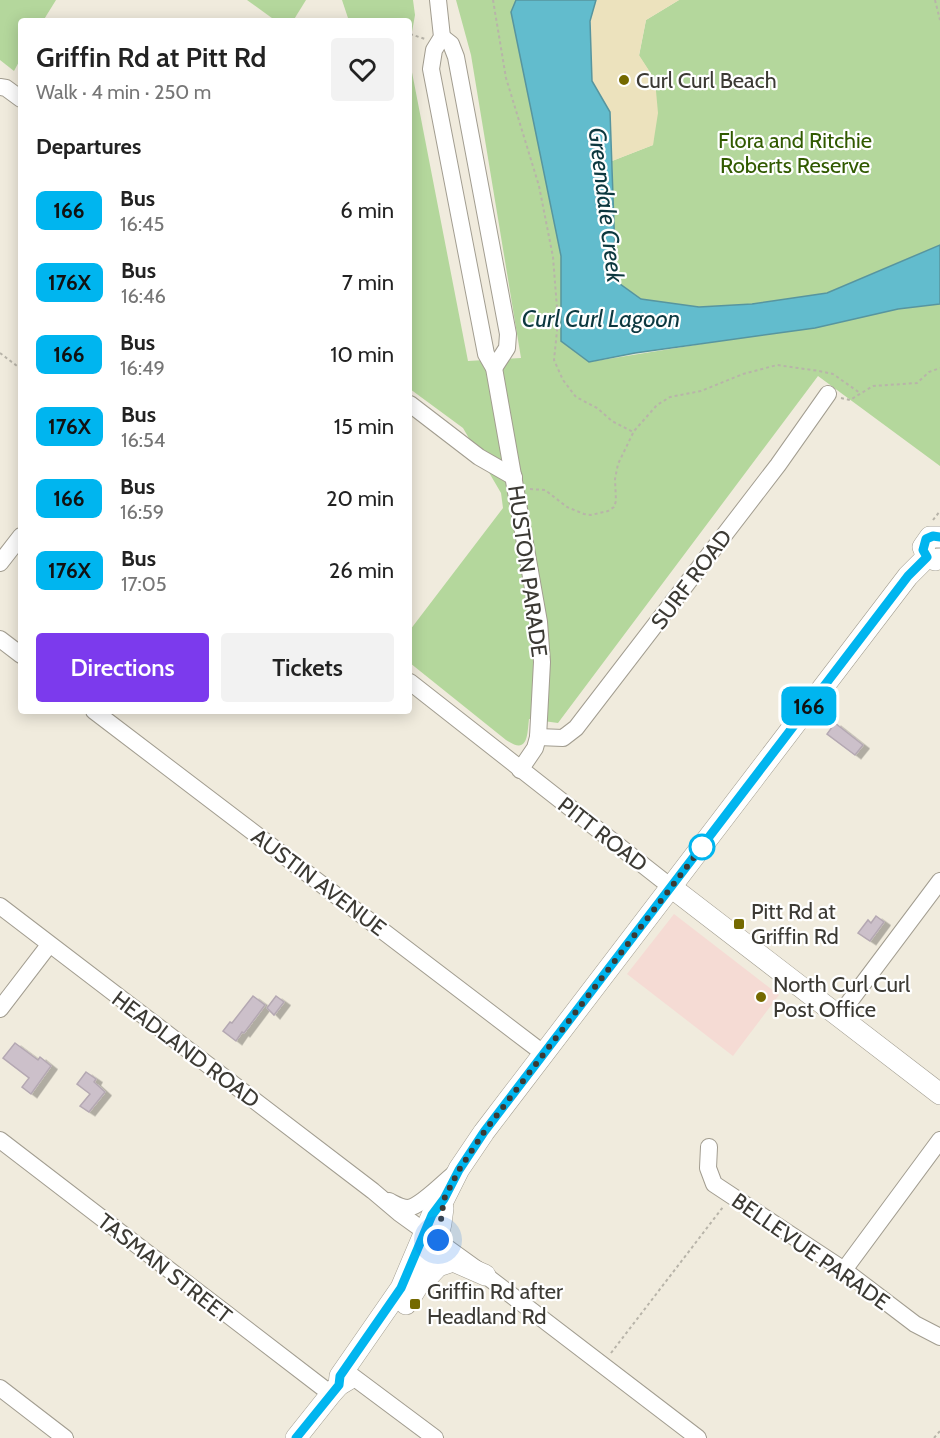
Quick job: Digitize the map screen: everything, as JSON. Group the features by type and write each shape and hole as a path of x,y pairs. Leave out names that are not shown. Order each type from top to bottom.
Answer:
{"main road":[{"path":"416,1290 444,1199 459,1170 484,1132 908,576 934,558 923,550 924,543 930,537 940,537"},
{"name":"PITT ROAD","path":"671,887 940,1094"},
{"path":"342,1381 431,1236"},
{"path":"296,1438 342,1381 380,1341 416,1290 438,1266 448,1262 458,1262 485,1275"}],"street":[{"name":"HUSTON PARADE","path":"438,0 442,37 434,50 431,69 486,354 494,368 541,643 538,737 535,748 520,770"},
{"name":"HUSTON PARADE","path":"442,37 450,44 456,57 508,334 507,348 494,368"},
{"path":"3,88 18,97"},
{"name":"SURF ROAD","path":"538,737 563,738 568,736 582,721 778,465 828,394"},
{"path":"412,406 479,457 514,477"},
{"path":"0,563 18,540"},
{"path":"0,639 18,653"},
{"name":"PITT ROAD","path":"412,684 671,887"},
{"name":"AUSTIN AVENUE","path":"98,714 543,1053"},
{"path":"838,1017 940,882"},
{"name":"HEADLAND ROAD","path":"0,906 399,1213 485,1275 689,1435"},
{"path":"0,1009 49,945"},
{"name":"TASMAN STREET","path":"0,1140 342,1381 435,1438"},
{"path":"844,1270 940,1140"},
{"name":"BELLEVUE PARADE","path":"709,1147 708,1168 714,1184 844,1270 915,1324 940,1337"},
{"name":"HEADLAND ROAD","path":"373,1191 400,1206 411,1207 459,1170"},
{"path":"0,1388 65,1438"}],"path":[{"path":"494,0 506,78 539,186 553,257 558,321 554,360 563,380 576,397 633,432"},
{"path":"935,0 940,20"},
{"path":"0,352 18,367"},
{"path":"531,490 545,490 567,507 584,514 591,515 608,511 614,507 616,501 615,479 618,464 633,432 657,405 670,398 701,391 743,374 777,365 833,374 860,393"},
{"path":"828,394 850,400 873,386 917,383 929,372 940,368"},
{"path":"602,1365 732,1196"},
{"path":"934,1438 940,1431"}],"shaded area":[{"path":"674,914 779,995 733,1056 627,974"}],"green space":[{"path":"0,0 56,0 45,18 18,18 18,64 14,71 0,60"},
{"path":"247,0 306,0 295,18 272,18"},
{"path":"342,0 413,0 415,15 412,32 412,18 348,18"},
{"path":"456,0 516,0 512,12 561,256 561,341 589,362 898,309 940,304 940,466 818,376 558,723 529,719 525,742 519,745 506,740 412,665 412,627 503,508 501,493 463,428 412,390 412,72 468,361 521,358 471,55"},
{"name":"Flora and Ritchie Roberts Reserve","path":"679,0 940,0 940,245 827,293 752,304 699,307 641,299 616,281 612,161 653,145 655,80 639,56 646,20"}],"sand":[{"name":"Curl Curl Beach","path":"596,0 679,0 646,20 639,55 655,80 658,113 653,145 612,161 610,112 592,81 590,21"}],"water":[{"name":"Curl Curl Lagoon","path":"516,0 596,0 590,21 592,81 610,112 616,281 641,299 699,307 752,304 827,293 940,245 940,304 898,309 815,328 635,353 589,362 561,341 561,256 511,12"}],"building":[{"path":"835,723 863,745 855,755 827,734"},
{"path":"876,916 884,922 870,941 858,933 868,920 871,923"},
{"path":"253,996 265,1005 236,1041 223,1031"},
{"path":"276,996 284,1002 274,1015 267,1008"},
{"path":"15,1043 38,1060 40,1057 51,1066 31,1094 22,1087 29,1078 3,1058"},
{"path":"86,1072 96,1079 94,1082 105,1092 89,1112 80,1106 90,1094 77,1084"}],"bus line":[{"name":"166","path":"296,1438 339,1385 340,1376 401,1288 432,1215 484,1132 908,576 927,557 923,550 926,539 933,536 940,537"}],"place":[{"name":"Curl Curl Beach","path":"624,80"},
{"name":"Pitt Rd at Griffin Rd","path":"739,924"},
{"name":"North Curl Curl Post Office","path":"761,997"},
{"name":"Griffin Rd after Headland Rd","path":"415,1304"}],"route":[{"path":"438,1240 444,1199 449,1187 484,1132 702,847"}],"water label":[{"name":"Greendale Creek","path":"606,205"}]}
